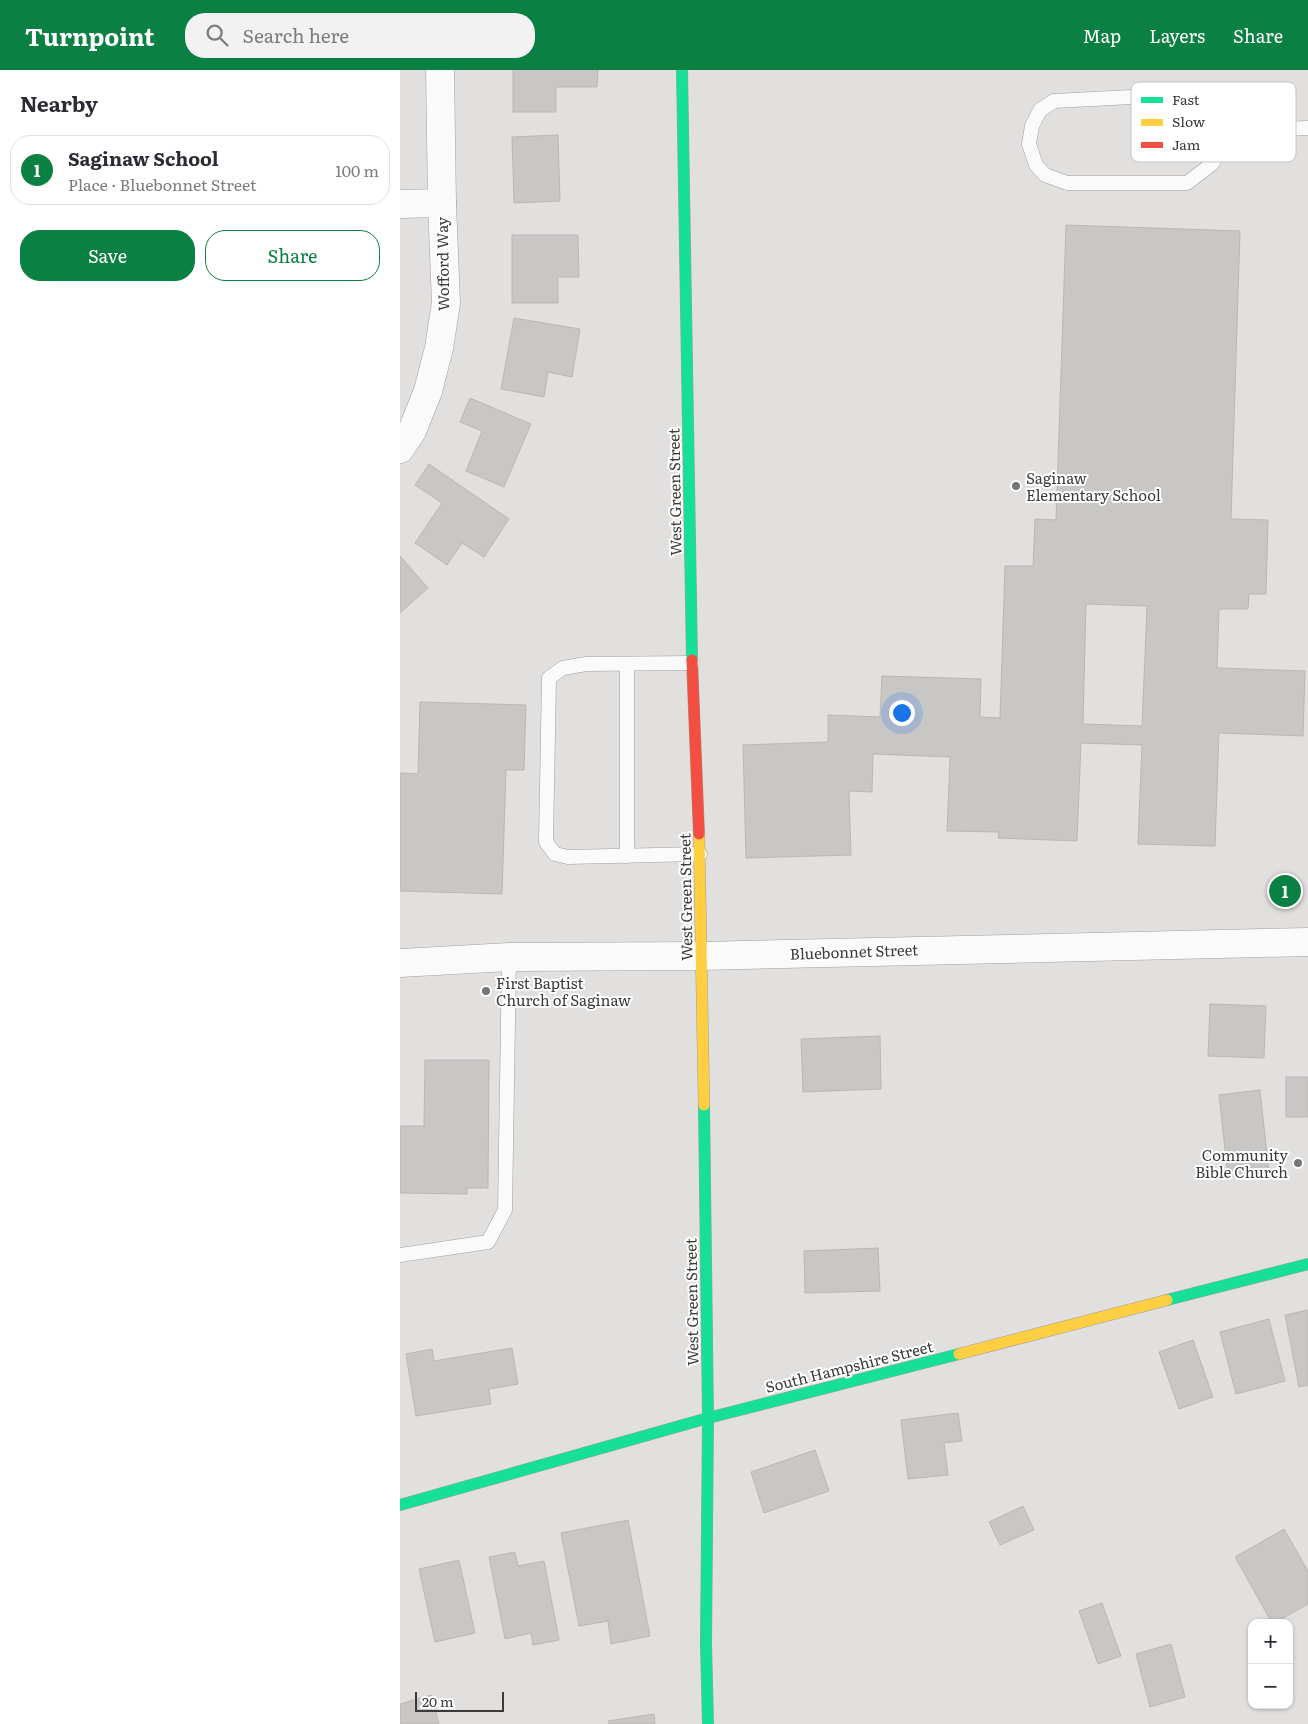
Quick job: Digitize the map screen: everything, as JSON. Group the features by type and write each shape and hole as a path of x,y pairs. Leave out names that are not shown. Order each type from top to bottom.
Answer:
{"street":[{"name":"Wofford Way","path":"400,450 412,431 428,391 446,303 440,70"},
{"name":"West Green Street","path":"682,70 692,663 700,854 708,1418 706,1644 708,1724"},
{"path":"400,204 442,203"},
{"name":"Bluebonnet Street","path":"400,964 509,957 701,956 1308,942"},
{"name":"South Hampshire Street","path":"400,1505 708,1418 1308,1264"}],"lane":[{"path":"1131,97 1054,101 1040,110 1032,126 1030,144 1036,165 1045,175 1067,183 1187,183 1213,162"},
{"path":"692,663 586,664 563,668 549,678 546,842 555,854 568,857 700,854"},
{"path":"626,664 627,856"},
{"path":"400,1255 488,1242 505,1210 509,957"}],"building":[{"path":"513,70 598,70 597,87 556,87 556,112 513,112"},
{"path":"558,135 560,201 514,203 512,137"},
{"path":"1066,225 1240,231 1231,519 1268,520 1266,594 1249,594 1248,609 1219,609 1217,668 1305,671 1303,736 1219,733 1215,846 1138,844 1142,745 1081,743 1077,841 998,838 999,832 947,831 950,757 873,754 872,792 849,791 851,855 746,858 743,745 828,742 828,715 880,717 882,676 981,679 980,717 1000,718 1005,566 1033,566 1035,519 1056,520","holes":["1086,604 1147,606 1142,726 1083,724"]},
{"path":"512,235 578,235 579,277 558,277 558,303 512,303"},
{"path":"514,318 580,329 572,377 548,372 544,397 501,389"},
{"path":"470,398 531,424 504,487 466,471 482,431 460,422"},
{"path":"429,464 509,519 484,557 462,543 447,565 415,543 442,503 415,485"},
{"path":"400,556 428,588 400,613"},
{"path":"420,702 526,705 524,770 506,770 502,894 400,891 400,773 418,774"},
{"path":"1210,1004 1266,1006 1264,1058 1208,1056"},
{"path":"880,1036 881,1089 803,1092 801,1039"},
{"path":"425,1060 489,1060 488,1188 467,1188 467,1194 400,1193 400,1126 424,1126"},
{"path":"1286,1077 1308,1077 1308,1117 1286,1117"},
{"path":"1260,1090 1269,1173 1228,1177 1219,1095"},
{"path":"878,1248 880,1291 805,1293 804,1251"},
{"path":"1308,1310 1308,1385 1299,1387 1285,1315"},
{"path":"1269,1319 1285,1381 1236,1394 1220,1332"},
{"path":"1193,1340 1213,1397 1179,1409 1159,1352"},
{"path":"512,1348 518,1384 489,1389 491,1404 416,1416 406,1354 432,1349 434,1361"},
{"path":"958,1413 962,1441 944,1443 948,1475 908,1479 901,1420"},
{"path":"815,1450 829,1491 764,1513 751,1472"},
{"path":"1023,1506 1034,1530 1000,1545 989,1522"},
{"path":"628,1520 650,1636 611,1644 608,1621 579,1626 561,1533"},
{"path":"1284,1529 1308,1571 1308,1604 1282,1619 1270,1619 1235,1557"},
{"path":"515,1552 518,1566 544,1561 559,1640 533,1645 531,1633 505,1639 489,1557"},
{"path":"459,1560 475,1633 435,1642 419,1569"},
{"path":"1102,1603 1121,1656 1098,1664 1079,1611"},
{"path":"1171,1644 1185,1697 1150,1707 1136,1654"},
{"path":"431,1695 439,1724 400,1724 400,1704"},
{"path":"654,1714 655,1724 609,1724 608,1721"}],"traffic: fast":[{"path":"682,70 692,660"},
{"path":"704,1105 708,1418 706,1644 708,1724"},
{"path":"1167,1300 1308,1264"},
{"path":"400,1505 708,1418 959,1354"}],"traffic: slow":[{"path":"699,834 704,1105"},
{"path":"959,1354 1167,1300"}],"traffic: jam":[{"path":"692,660 699,834"}],"place":[{"name":"Saginaw Elementary School","path":"1016,486"},
{"name":"Saginaw School","path":"1285,891"},
{"name":"First Baptist Church of Saginaw","path":"486,991"},
{"name":"Community Bible Church","path":"1298,1163"}]}
